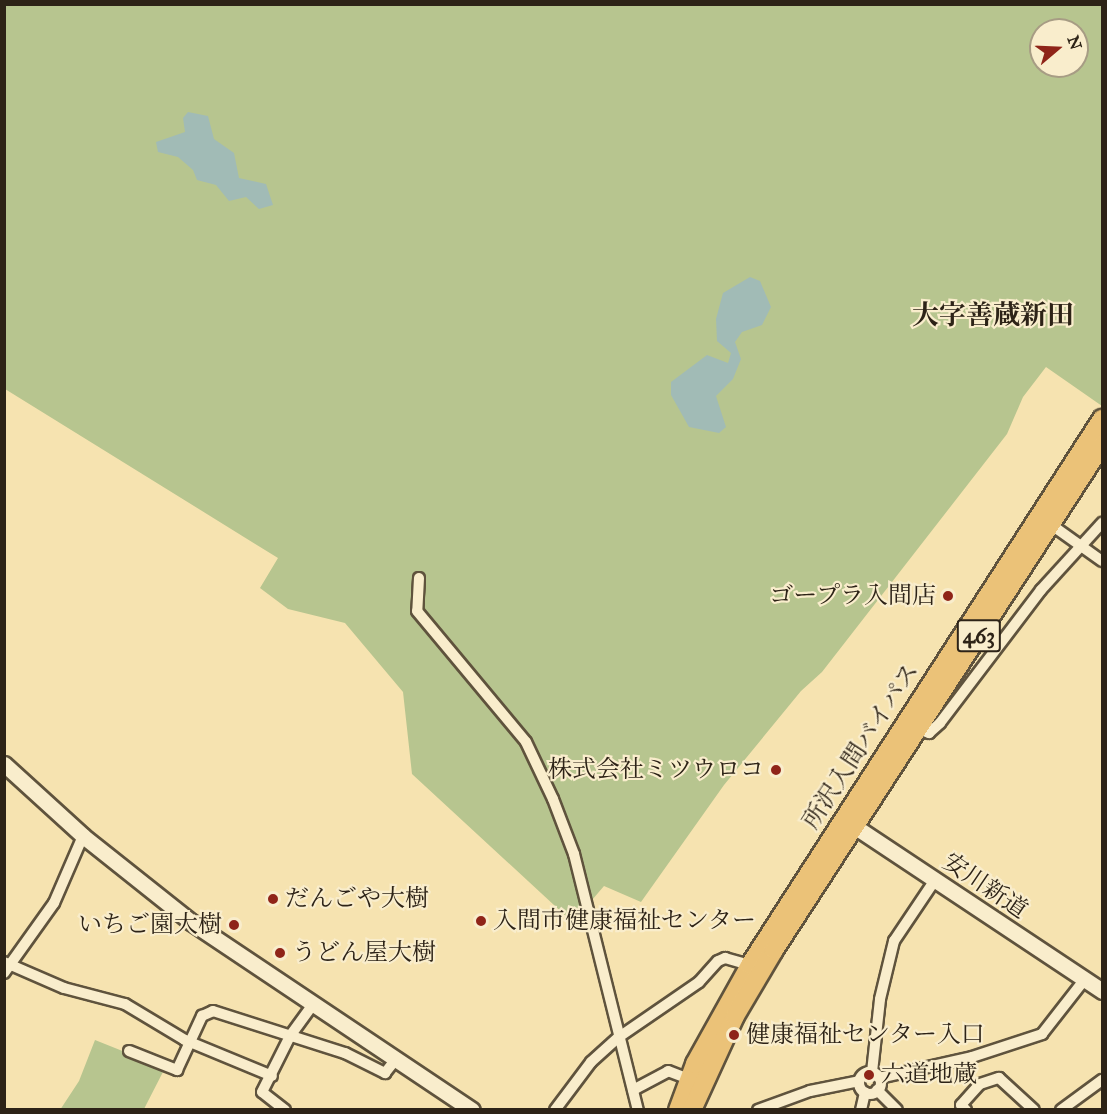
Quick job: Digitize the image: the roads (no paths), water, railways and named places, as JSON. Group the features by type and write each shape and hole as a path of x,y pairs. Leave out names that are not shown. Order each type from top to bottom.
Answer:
{"highway":[{"name":"所沢入間バイパス","path":"692,1110 735,1016 849,822 919,729 1045,520 1102,419"},
{"name":"所沢入間バイパス","path":"678,1110 689,1079 721,1013 750,965 849,822 1045,520 1102,445"}],"street":[{"path":"1045,520 1102,561"},
{"path":"919,729 929,733 940,723 1080,544 1102,523"},
{"path":"419,578 417,611 526,742 553,799 574,854 638,1110"},
{"path":"4,764 83,836 191,922 472,1110"},
{"name":"安川新道","path":"849,822 1102,991"},
{"path":"83,836 54,903 6,966 64,988 125,1004 190,1042 272,1076"},
{"path":"897,1110 877,1090 875,1075 880,999 894,940 935,880"},
{"path":"555,1110 591,1062 619,1037 699,982 718,962 725,958 750,965"},
{"path":"859,1081 862,1075 875,1075 972,1057 1042,1034 1084,979"},
{"path":"285,1110 262,1092 290,1036 313,1004"},
{"path":"129,1051 177,1070 202,1016 213,1011 345,1053 385,1073 396,1059"},
{"path":"633,1090 668,1071 689,1079"},
{"path":"966,1110 961,1105 980,1084 999,1078 1034,1110"},
{"path":"1062,1110 1102,1080"},
{"path":"859,1081 865,1092 861,1110"},
{"path":"758,1110 810,1090 859,1081"},
{"path":"865,1092 877,1090"}],"water":[{"path":"188,112 208,116 214,139 234,153 239,178 266,184 273,205 259,209 246,197 229,201 216,185 197,180 193,170 178,157 158,152 156,142 185,132 183,118"},
{"path":"750,277 760,281 771,307 762,325 742,332 735,342 741,359 733,379 716,396 726,427 719,433 689,427 671,395 671,382 707,355 728,363 731,353 717,341 716,319 723,293"}],"place":[{"name":"ゴープラ入間店","path":"948,596"},
{"name":"株式会社ミツウロコ","path":"776,770"},
{"name":"だんごや大樹","path":"273,899"},
{"name":"入間市健康福祉センター","path":"481,921"},
{"name":"いちご園大樹","path":"234,925"},
{"name":"うどん屋大樹","path":"280,953"},
{"name":"健康福祉センター入口","path":"734,1035"},
{"name":"六道地蔵","path":"869,1075"}],"district":[{"name":"大字善蔵新田","path":"993,315"}]}
